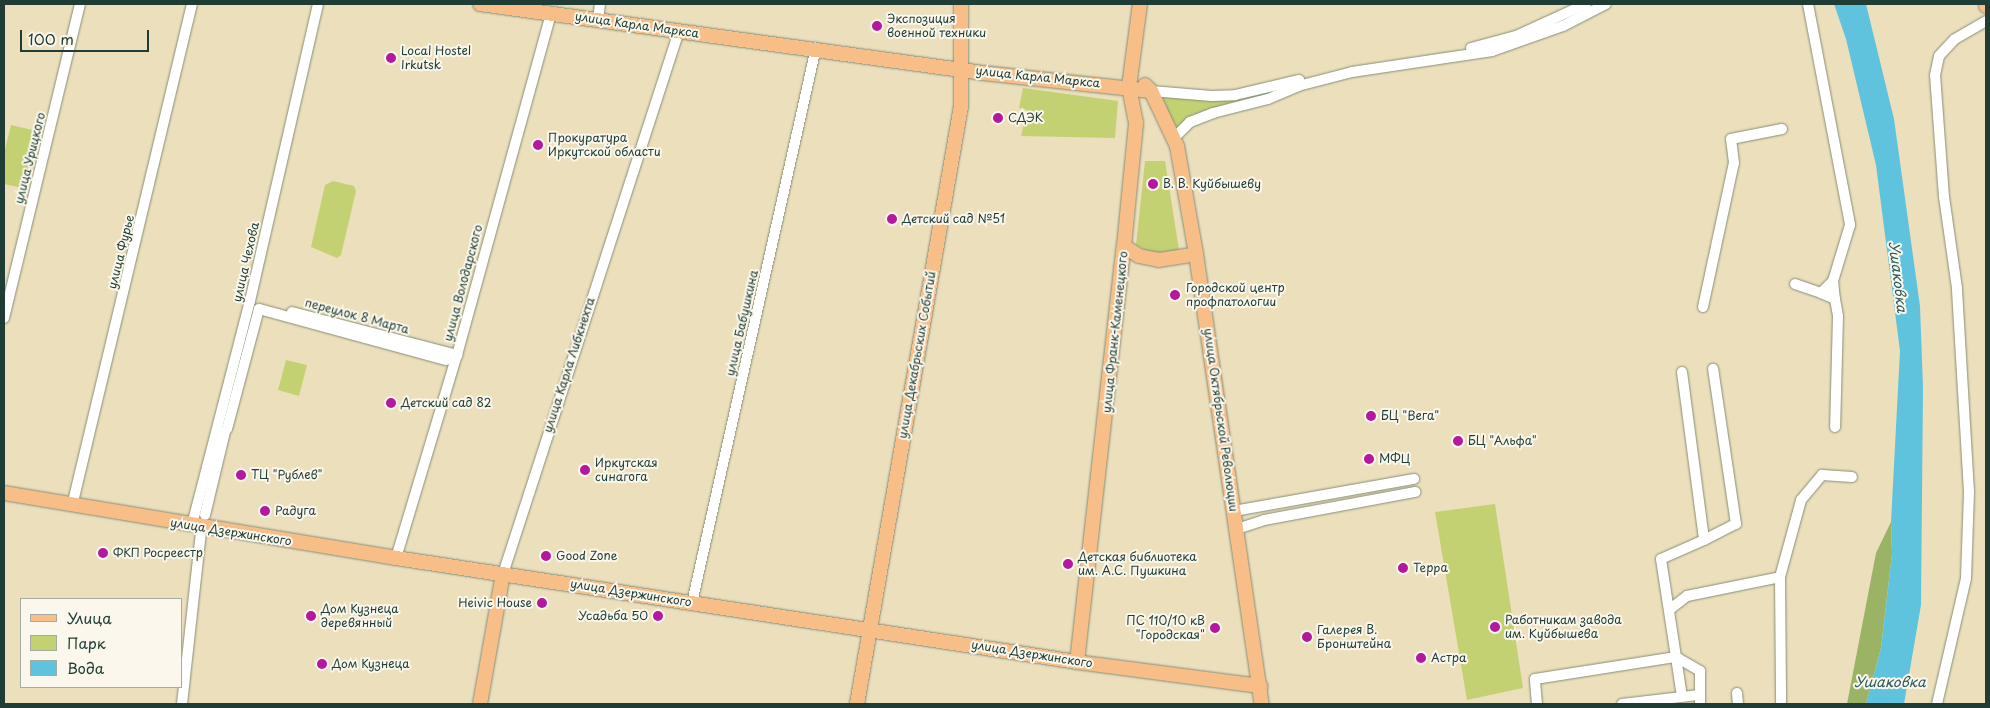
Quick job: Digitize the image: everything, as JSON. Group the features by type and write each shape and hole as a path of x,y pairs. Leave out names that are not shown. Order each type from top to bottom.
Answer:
{"main road":[{"name":"улица Карла Маркса","path":"480,4 816,48 963,70 1129,86 1151,91"},
{"name":"улица Декабрьских Событий","path":"858,704 868,630 961,106 963,70 960,4"},
{"name":"улица Франк-Каменецкого","path":"1078,662 1124,246 1135,112 1129,86 1140,4"},
{"name":"улица Октябрьской Революции","path":"1131,64 1137,77 1151,91 1176,137 1196,254 1262,704"},
{"path":"1135,112 1144,102 1150,101 1160,107"},
{"path":"1124,246 1139,256 1159,260 1196,254"},
{"name":"улица Дзержинского","path":"4,493 197,529 1078,662 1260,686"},
{"name":"улица Карла Либкнехта","path":"480,704 504,574"}],"street":[{"name":"улица Урицкого","path":"4,318 80,4"},
{"name":"улица Фурье","path":"72,506 192,4"},
{"name":"улица Чехова","path":"182,704 197,529 318,4"},
{"path":"598,20 600,4"},
{"name":"улица Карла Маркса","path":"1151,91 1212,96 1235,95 1269,89 1342,69 1467,50 1516,36 1586,4"},
{"path":"1176,137 1190,122 1268,99 1312,82 1352,72 1492,51 1563,26 1606,4"},
{"path":"1808,4 1850,226 1833,281 1838,316 1835,427"},
{"name":"улица Володарского","path":"396,558 458,355 551,13"},
{"path":"1937,704 1966,578 1970,492 1957,288 1944,197 1934,75 1939,56 1955,39 1986,20"},
{"name":"улица Карла Либкнехта","path":"504,574 679,31"},
{"name":"улица Бабушкина","path":"692,603 816,48"},
{"path":"1704,304 1734,163 1731,139 1782,129"},
{"path":"1821,293 1833,281"},
{"path":"1795,284 1835,299"},
{"name":"переулок 8 Марта","path":"250,301 458,355"},
{"path":"205,515 259,309 446,360"},
{"path":"1682,697 1661,559 1736,524 1714,369"},
{"path":"1682,372 1704,540"},
{"path":"1781,704 1780,577 1801,500 1822,475 1852,477"},
{"path":"1234,511 1414,479"},
{"path":"1237,529 1264,520 1415,492"},
{"path":"1669,610 1687,596 1780,577"},
{"path":"1537,704 1535,679 1676,657 1700,671 1700,700 1682,697 1622,704"},
{"path":"1737,693 1738,704"}],"green space":[{"path":"1023,88 1118,101 1115,138 1021,136 1027,110 1019,108"},
{"path":"1158,95 1244,97 1190,120 1177,132"},
{"path":"11,125 41,132 27,189 4,184 4,153"},
{"path":"1145,161 1165,161 1179,250 1156,255 1136,245"},
{"path":"333,181 354,186 356,191 341,255 337,258 311,247 325,185"},
{"path":"286,360 307,365 299,396 278,390"},
{"path":"1495,504 1523,688 1467,700 1435,512"},
{"path":"1891,522 1892,554 1881,648 1866,704 1847,704 1876,553"}],"water":[{"name":"Ушаковка","path":"1834,4 1866,4 1894,119 1920,306 1923,388 1921,605 1904,704 1866,704 1881,648 1892,554 1891,522 1900,351 1876,165 1846,39"}],"place":[{"name":"Экспозиция военной техники","path":"877,26"},
{"name":"Local Hostel Irkutsk","path":"391,58"},
{"name":"СДЭК","path":"998,118"},
{"name":"Прокуратура Иркутской области","path":"538,145"},
{"name":"В. В. Куйбышеву","path":"1153,184"},
{"name":"Детский сад №51","path":"892,219"},
{"name":"Городской центр профпатологии","path":"1175,295"},
{"name":"Детский сад 82","path":"391,403"},
{"name":"БЦ \"Вега\"","path":"1371,416"},
{"name":"БЦ \"Альфа\"","path":"1458,441"},
{"name":"МФЦ","path":"1369,459"},
{"name":"Иркутская синагога","path":"585,470"},
{"name":"ТЦ \"Рублев\"","path":"241,475"},
{"name":"Радуга","path":"265,511"},
{"name":"ФКП Росреестр","path":"103,553"},
{"name":"Good Zone","path":"546,556"},
{"name":"Детская библиотека им. А.С. Пушкина","path":"1068,564"},
{"name":"Терра","path":"1403,568"},
{"name":"Heivic House","path":"542,603"},
{"name":"Дом Кузнеца деревянный","path":"311,616"},
{"name":"Усадьба 50","path":"658,616"},
{"name":"Работникам завода им. Куйбышева","path":"1495,627"},
{"name":"ПС 110/10 кВ \"Городская\"","path":"1215,628"},
{"name":"Галерея В. Бронштейна","path":"1307,637"},
{"name":"Астра","path":"1421,658"},
{"name":"Дом Кузнеца","path":"322,664"}]}
